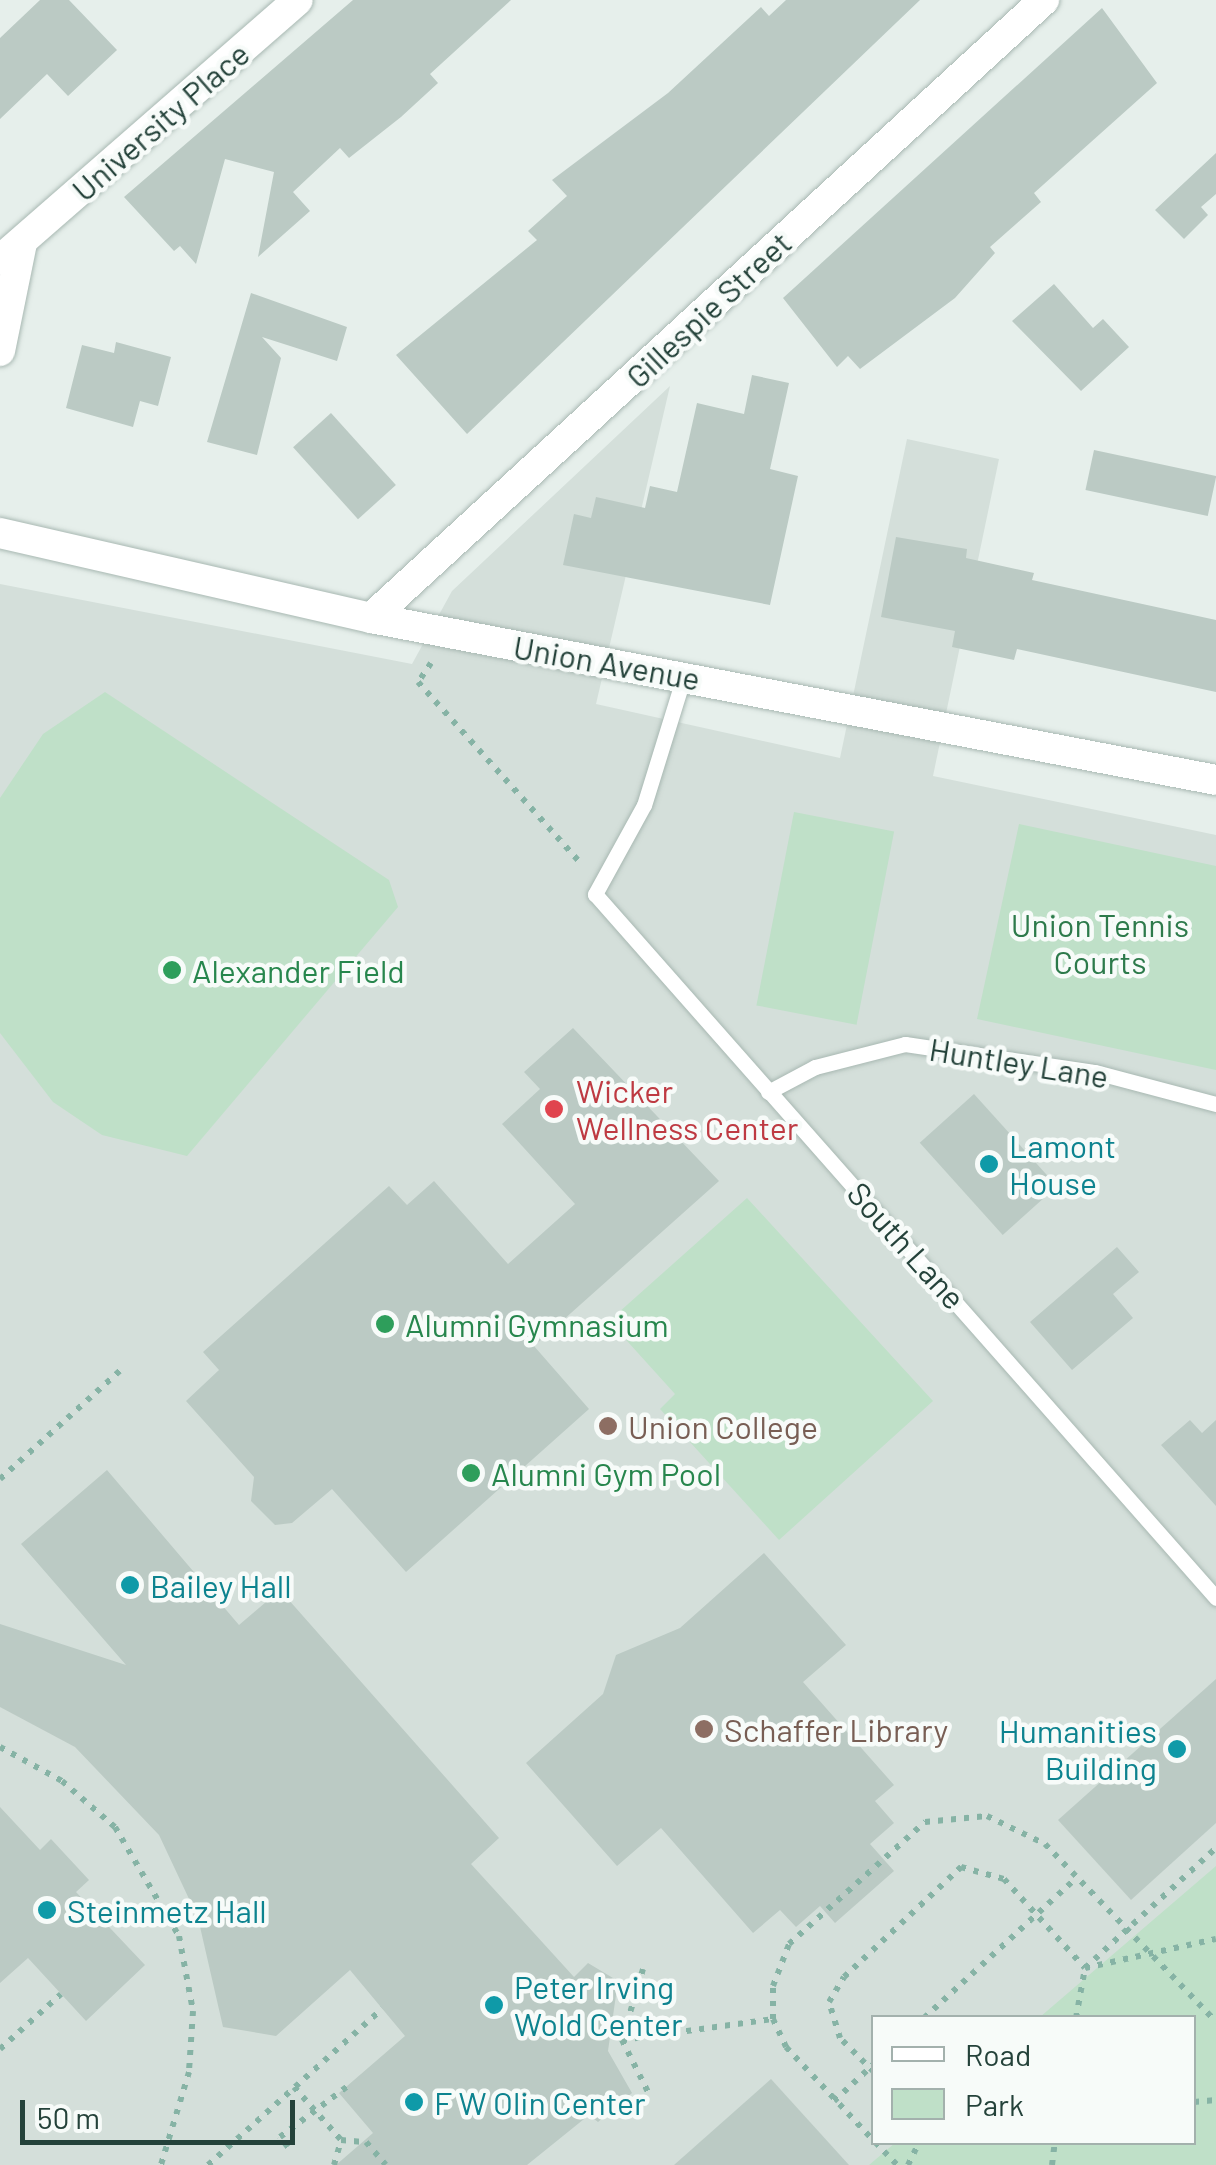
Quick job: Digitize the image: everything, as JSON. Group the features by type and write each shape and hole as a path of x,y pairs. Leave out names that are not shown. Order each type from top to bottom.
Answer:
{"street":[{"name":"University Place","path":"0,351 11,251 298,0"},
{"name":"Gillespie Street","path":"371,618 1044,0"},
{"name":"Union Avenue","path":"0,533 371,618 1216,780"}],"lane":[{"path":"597,890 644,805 684,676"},
{"name":"South Lane","path":"597,890 768,1092 1216,1598"},
{"name":"Huntley Lane","path":"768,1092 815,1067 906,1044 1094,1072 1216,1104"}],"path":[{"path":"450,633 418,682 597,890"},
{"path":"0,1479 123,1368"},
{"path":"0,1747 90,1802 138,1855 173,1922 193,2010 189,2072 161,2165"},
{"path":"871,2139 834,2101 773,2020 772,1986 789,1944 925,1822 987,1816 1013,1825 1076,1878 1216,2022"},
{"path":"1077,2015 1085,1968 1216,1848"},
{"path":"871,2067 840,2038 830,2002 844,1977 961,1867 1004,1879 1085,1968"},
{"path":"927,2015 1076,1878"},
{"path":"1085,1968 1216,1939"},
{"path":"643,1969 622,2040 650,2096"},
{"path":"0,2049 62,1994"},
{"path":"208,2165 382,2009"},
{"path":"622,2040 773,2020"},
{"path":"834,2101 871,2069"},
{"path":"288,2146 280,2137 313,2108 348,2086"},
{"path":"294,2087 341,2140 366,2142 386,2165"},
{"path":"334,2165 341,2140"},
{"path":"877,2145 898,2165"}],"shaded area":[{"name":"Union College","path":"670,386 596,704 840,758 907,439 999,459 933,776 1216,835 1216,2165 0,2165 0,584 412,664 452,591"}],"green space":[{"name":"Alexander Field","path":"105,692 389,880 398,907 187,1156 102,1135 53,1102 0,1033 0,798 43,734"},
{"path":"794,812 894,831 857,1025 756,1005"},
{"name":"Union Tennis Courts","path":"1019,824 1216,866 1216,1070 977,1019"},
{"path":"747,1198 933,1401 779,1540 660,1409 675,1394 609,1321"},
{"path":"1216,1866 1216,2165 869,2165 893,2145 1196,2145 1196,2015 1042,2015"}],"building":[{"path":"40,0 69,0 117,50 68,96 47,74 0,119 0,38"},
{"path":"353,0 511,0 430,74 438,83 401,117 349,158 340,148 293,192 310,211 258,257 274,172 225,159 196,264 180,246 174,251 124,197"},
{"path":"786,0 920,0 467,434 396,355 537,240 528,231 567,196 552,180 668,93 761,7 769,16"},
{"path":"1102,8 1157,83 1034,193 1041,202 990,247 995,253 955,298 860,369 848,356 837,367 783,298"},
{"path":"1216,153 1216,194 1201,207 1208,215 1184,239 1155,210"},
{"path":"1054,284 1093,328 1103,319 1129,347 1081,391 1012,321"},
{"path":"251,293 347,327 337,361 262,337 281,358 257,455 207,442"},
{"path":"116,342 171,357 158,406 140,401 133,427 66,408 82,345 114,353"},
{"path":"752,375 789,383 770,469 798,476 770,605 563,565 574,514 591,518 596,497 645,508 650,486 677,492 697,403 744,414"},
{"path":"331,413 396,485 358,519 293,447"},
{"path":"1094,450 1216,476 1208,516 1085,490"},
{"path":"896,537 967,549 966,558 1034,573 1032,580 1216,620 1216,692 1017,649 1014,660 952,647 955,631 881,617"},
{"name":"Alumni Gymnasium","path":"573,1028 719,1181 534,1346 589,1409 406,1572 332,1489 292,1523 275,1525 251,1501 254,1477 186,1401 219,1370 203,1352 389,1186 407,1205 434,1181 508,1264 575,1204 502,1124 540,1089 524,1072"},
{"name":"Lamont House","path":"974,1094 1057,1186 1003,1235 920,1143"},
{"path":"1117,1247 1139,1272 1113,1294 1133,1318 1072,1370 1030,1322"},
{"path":"1190,1420 1202,1433 1216,1420 1216,1506 1161,1445"},
{"path":"107,1470 239,1625 280,1590 499,1838 471,1864 574,1977 588,1963 618,1981 608,2051 632,2093 598,2122 589,2115 527,2165 336,2165 373,2133 339,2093 405,2036 350,1970 276,2036 223,2027 198,1918 159,1835 75,1747 0,1707 0,1624 126,1665 21,1544"},
{"name":"Schaffer Library","path":"764,1553 846,1645 803,1682 894,1785 875,1801 894,1823 870,1844 894,1871 835,1923 820,1906 796,1927 780,1910 753,1933 661,1828 617,1866 526,1763 603,1694 616,1655 680,1628"},
{"name":"Humanities Building","path":"1216,1679 1216,1823 1131,1900 1058,1820"},
{"name":"Steinmetz Hall","path":"0,1807 40,1850 51,1839 89,1880 76,1892 145,1965 86,2021 28,1958 0,1983"},
{"path":"771,2079 849,2165 674,2165"}],"place":[{"name":"Alexander Field","path":"172,970"},
{"name":"Wicker Wellness Center","path":"554,1109"},
{"name":"Lamont House","path":"989,1164"},
{"name":"Alumni Gymnasium","path":"385,1324"},
{"name":"Union College","path":"608,1426"},
{"name":"Alumni Gym Pool","path":"471,1473"},
{"name":"Bailey Hall","path":"130,1585"},
{"name":"Schaffer Library","path":"704,1729"},
{"name":"Humanities Building","path":"1177,1749"},
{"name":"Steinmetz Hall","path":"47,1910"},
{"name":"Peter Irving Wold Center","path":"494,2005"},
{"name":"F W Olin Center","path":"414,2102"}]}
